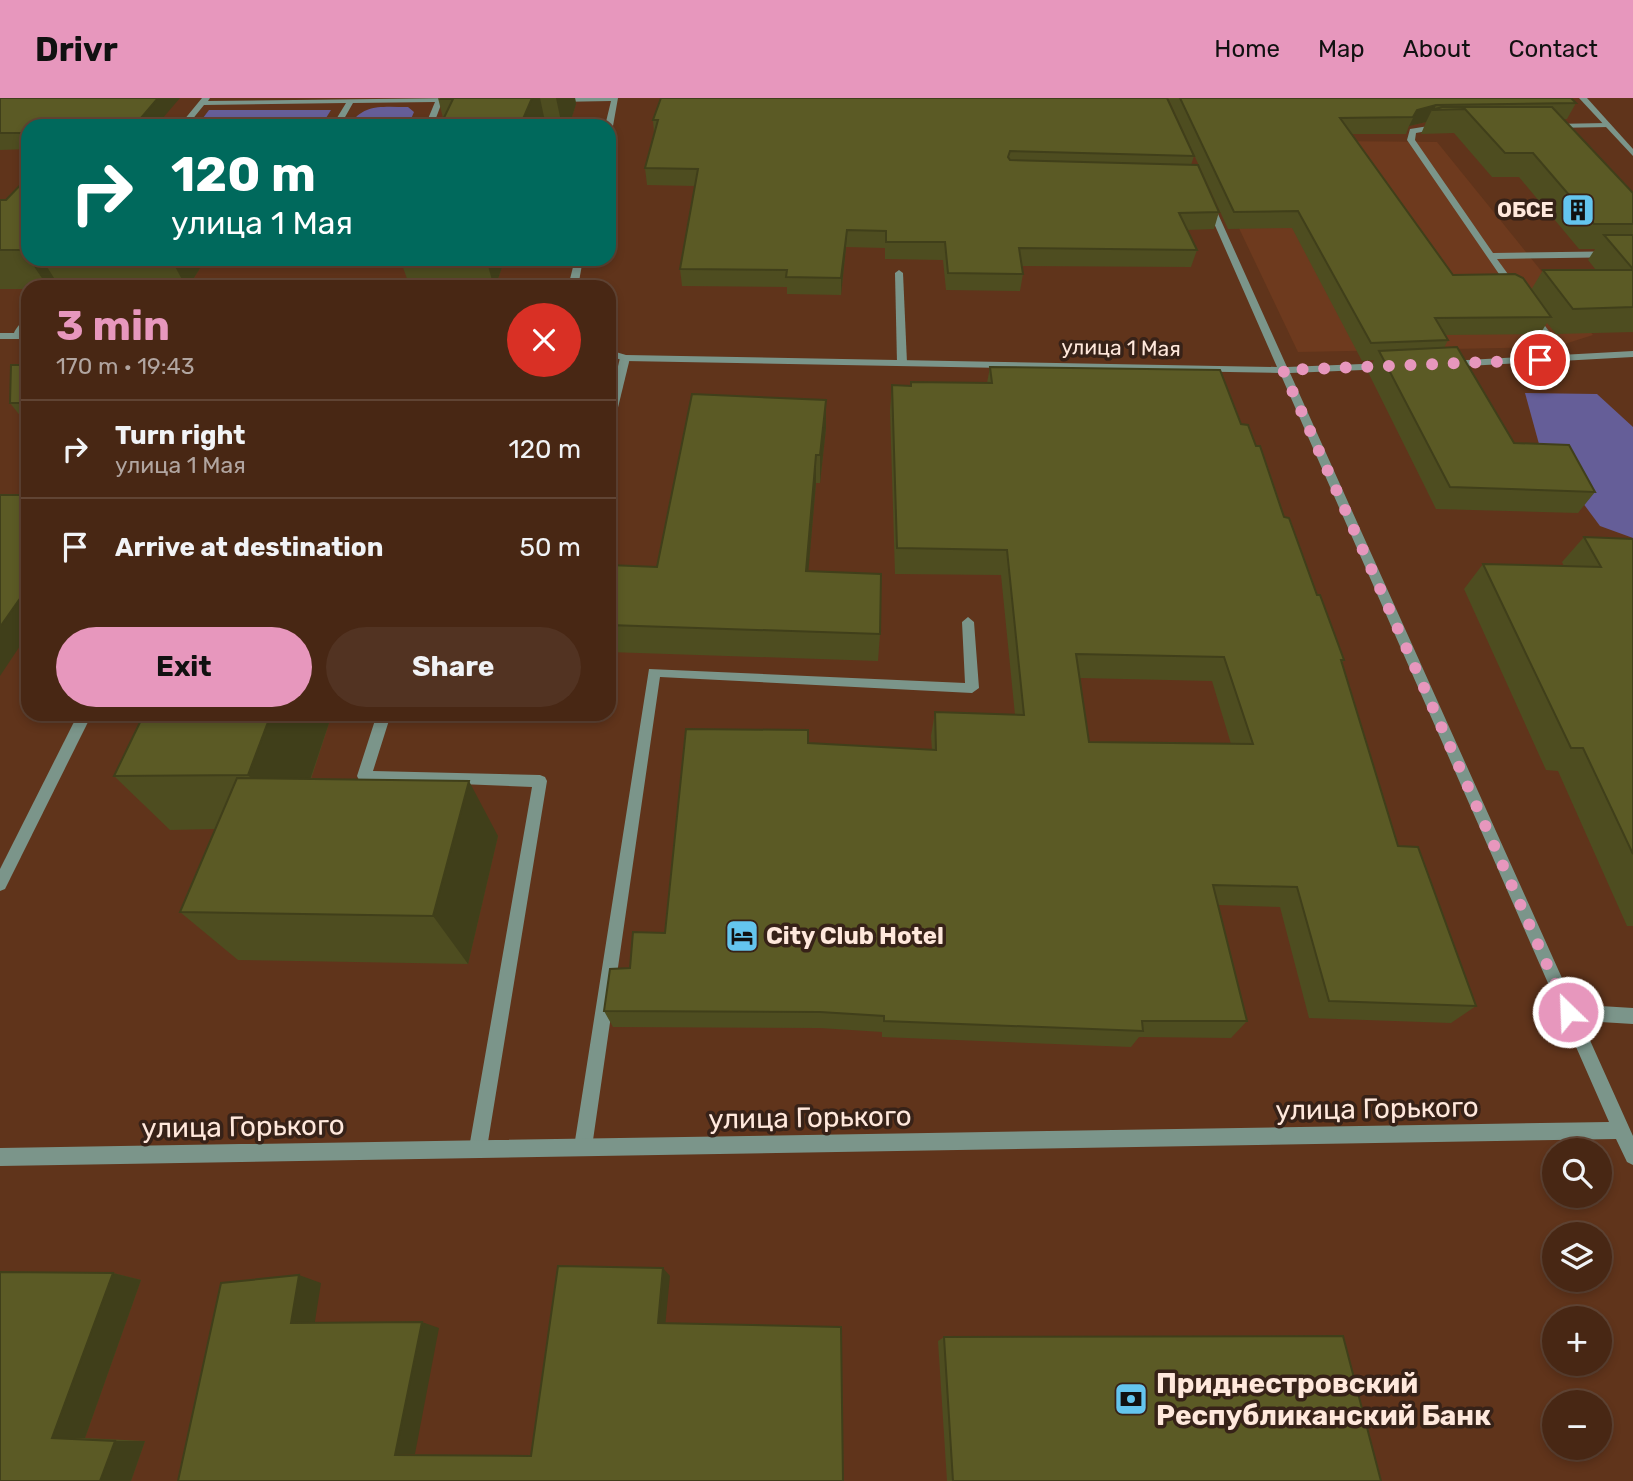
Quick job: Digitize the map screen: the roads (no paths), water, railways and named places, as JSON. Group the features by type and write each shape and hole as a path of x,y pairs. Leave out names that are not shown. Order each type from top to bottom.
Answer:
{"street":[{"path":"1583,98 1633,155"},
{"path":"432,119 440,99"},
{"path":"550,100 615,99 611,119"},
{"path":"189,119 204,100 466,100"},
{"path":"340,119 352,100"},
{"path":"1555,135 1545,126 1607,125"},
{"path":"1455,126 1429,126 1413,131 1411,140 1519,296"},
{"path":"1208,201 1633,1156"},
{"path":"1490,256 1633,254"},
{"path":"60,280 72,266"},
{"path":"899,273 902,363"},
{"path":"1526,306 1565,359"},
{"path":"16,336 21,330"},
{"path":"0,336 21,336"},
{"path":"1431,365 1633,354"},
{"name":"улица 1 Мая","path":"616,355 625,358 1283,370 1404,365"},
{"path":"616,395 625,358"},
{"path":"583,1147 653,672 972,688 968,622"},
{"path":"0,884 82,721"},
{"path":"382,721 365,776 540,781 478,1148"},
{"path":"1568,1012 1633,1016"},
{"name":"улица Горького","path":"0,1157 1621,1130"}],"place":[{"name":"ОБСЕ","path":"1578,210"},
{"name":"City Club Hotel","path":"742,936"},
{"name":"Приднестровский Республиканский Банк","path":"1131,1399"}]}
